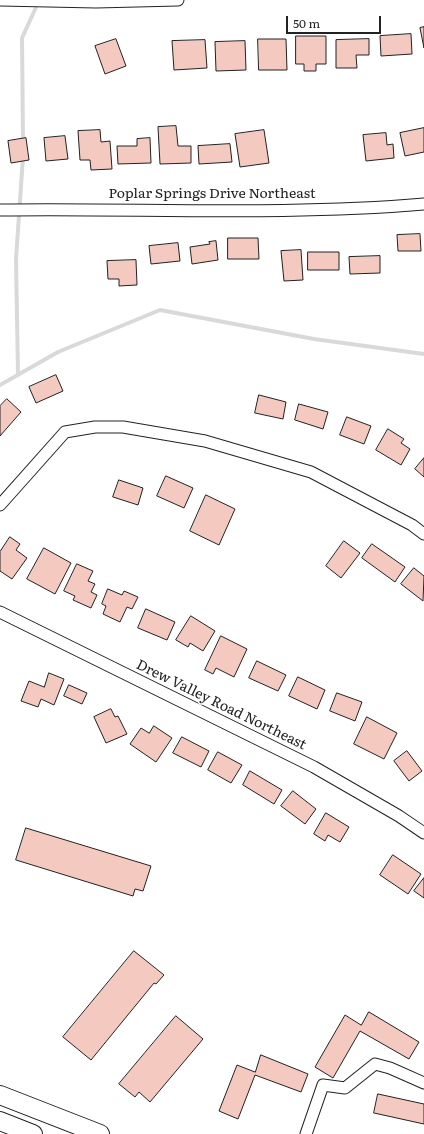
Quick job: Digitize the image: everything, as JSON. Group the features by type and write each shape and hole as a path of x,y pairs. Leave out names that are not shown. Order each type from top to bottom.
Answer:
{"main road":[{"path":"0,1095 100,1134"},
{"path":"9,1127 33,1134"}],"street":[{"path":"0,0 96,2 178,0"},
{"name":"Poplar Springs Drive Northeast","path":"0,210 315,210 424,204"},
{"path":"0,505 65,432 95,427 122,427 205,442 312,472 412,525 424,534"},
{"name":"Drew Valley Road Northeast","path":"0,612 314,767 399,816 424,833"},
{"path":"306,1134 323,1085 345,1088 374,1064 390,1068 424,1083"}],"building":[{"path":"424,27 424,48 420,28"},
{"path":"411,34 412,54 381,56 380,36"},
{"path":"296,36 326,36 326,64 316,64 316,71 304,71 304,64 296,64"},
{"path":"116,39 126,66 105,74 95,46"},
{"path":"258,39 286,39 287,70 259,70"},
{"path":"369,39 369,55 356,55 357,68 336,68 336,40"},
{"path":"205,40 207,68 174,70 172,41"},
{"path":"245,41 246,70 216,71 215,42"},
{"path":"176,126 178,146 191,146 191,163 160,164 158,127"},
{"path":"424,128 424,152 405,156 400,133"},
{"path":"100,130 101,142 110,141 112,169 91,170 90,160 80,160 78,131"},
{"path":"264,130 269,163 240,167 235,134"},
{"path":"386,133 387,145 393,144 394,158 366,161 363,135"},
{"path":"65,136 68,159 46,161 44,138"},
{"path":"26,138 29,160 11,163 8,141"},
{"path":"150,138 151,163 118,164 117,146 137,146 137,139"},
{"path":"230,144 232,162 199,164 198,146"},
{"path":"420,234 421,251 398,251 397,235"},
{"path":"228,238 258,238 259,259 228,259"},
{"path":"216,241 218,260 192,264 190,247 210,244 209,242"},
{"path":"178,243 180,261 151,264 149,246"},
{"path":"301,250 303,280 284,281 281,251"},
{"path":"308,252 339,252 339,270 308,270"},
{"path":"380,256 380,273 350,274 349,257"},
{"path":"136,260 137,285 119,286 119,279 108,279 107,261"},
{"path":"56,375 63,391 36,403 29,387"},
{"path":"259,395 286,402 283,419 255,413"},
{"path":"7,399 21,412 0,436 0,406"},
{"path":"299,404 328,412 323,429 295,420"},
{"path":"347,417 371,426 364,444 340,435"},
{"path":"388,429 404,439 401,443 410,449 401,465 376,450"},
{"path":"424,458 424,477 415,469"},
{"path":"166,476 193,488 184,508 157,496"},
{"path":"119,480 143,488 138,505 113,497"},
{"path":"206,495 235,509 219,545 190,531"},
{"path":"10,537 20,544 16,550 27,558 12,579 0,571 0,552"},
{"path":"344,541 360,553 341,578 326,566"},
{"path":"372,544 405,567 395,582 362,558"},
{"path":"44,548 71,563 55,594 27,579"},
{"path":"77,564 93,571 88,581 95,584 91,592 97,595 91,608 73,600 75,596 64,591"},
{"path":"414,568 424,576 423,601 401,584"},
{"path":"108,589 122,595 124,591 138,597 132,609 127,607 120,622 103,614 106,606 102,604"},
{"path":"146,609 175,622 167,640 138,628"},
{"path":"191,616 215,631 203,651 190,643 188,647 176,640"},
{"path":"221,636 247,649 234,677 216,668 213,674 205,670"},
{"path":"257,661 286,675 278,691 249,678"},
{"path":"49,673 64,679 54,705 41,699 38,707 21,701 29,681 44,687"},
{"path":"298,677 325,690 317,709 289,696"},
{"path":"69,685 87,693 82,704 64,696"},
{"path":"337,693 362,702 355,721 330,711"},
{"path":"111,709 115,717 118,716 127,734 106,743 94,717"},
{"path":"367,717 397,733 384,759 354,744"},
{"path":"154,726 172,738 156,762 130,744 141,728 149,733"},
{"path":"182,737 209,751 201,767 173,753"},
{"path":"407,751 422,771 409,781 394,761"},
{"path":"218,752 242,765 231,783 208,770"},
{"path":"250,771 282,790 274,804 243,785"},
{"path":"293,791 316,809 305,824 281,806"},
{"path":"326,813 349,827 340,842 328,835 325,841 314,834"},
{"path":"26,828 151,866 143,891 135,889 133,896 16,860"},
{"path":"393,855 421,874 408,894 380,875"},
{"path":"424,878 424,898 414,891"},
{"path":"134,951 164,975 156,984 154,983 91,1060 63,1037"},
{"path":"369,1012 419,1042 409,1059 360,1031 333,1078 315,1067 345,1015 361,1025"},
{"path":"176,1016 203,1039 150,1102 139,1092 135,1097 119,1084"},
{"path":"261,1055 308,1074 301,1092 255,1075 238,1119 219,1111 237,1065 255,1072"},
{"path":"378,1094 424,1104 424,1124 374,1113"}],"waterway":[{"path":"23,142 22,38 38,3"},
{"path":"18,375 16,259 23,157"},
{"path":"0,385 58,352 160,310 314,339 424,354"}]}
